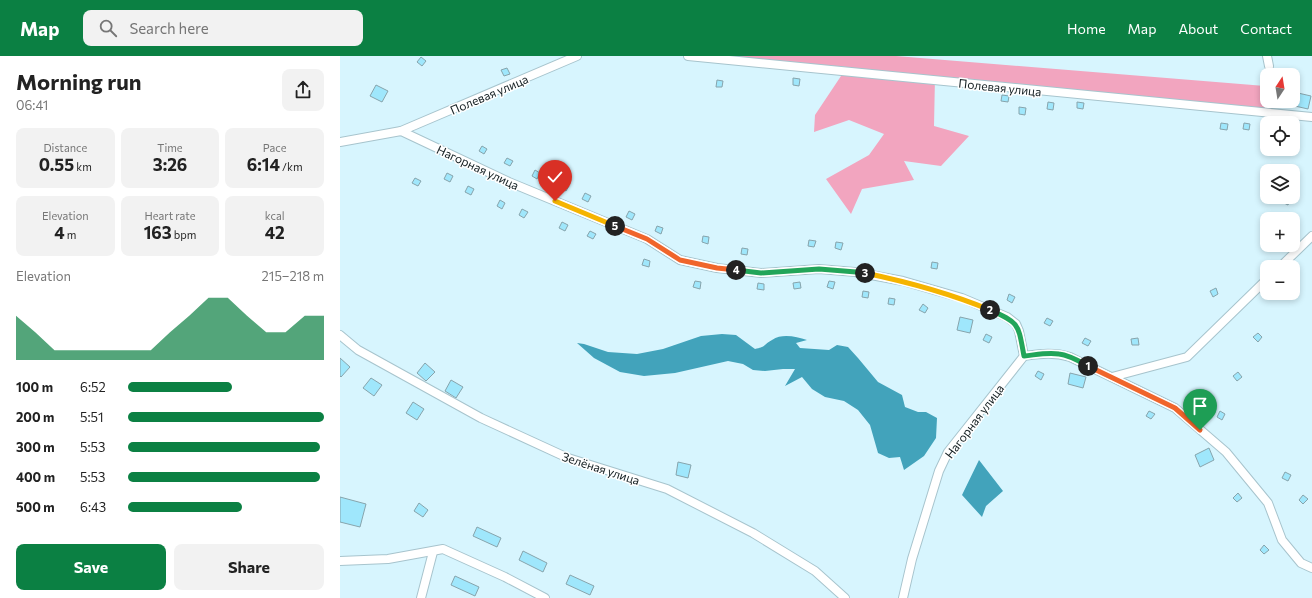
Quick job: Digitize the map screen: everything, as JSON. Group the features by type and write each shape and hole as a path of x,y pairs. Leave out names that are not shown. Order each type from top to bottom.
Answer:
{"street":[{"name":"Полевая улица","path":"401,131 577,56"},
{"name":"Полевая улица","path":"688,56 1312,117"},
{"path":"1266,56 1269,66"},
{"path":"340,142 401,131"},
{"name":"Нагорная улица","path":"401,131 509,182 647,239 680,260 717,268 761,273 819,269 856,272 903,281 962,298 1007,317 1016,324 1019,331 1024,356 948,452 939,471 912,559 903,598"},
{"path":"1287,260 1312,236"},
{"path":"1112,377 1187,357 1260,286"},
{"name":"Зелёная улица","path":"340,335 358,350 481,418 568,458 667,489 753,533 815,571 845,598"},
{"path":"1024,356 1050,353 1070,357 1175,408 1226,452 1268,503 1282,540 1302,562 1312,568"},
{"path":"340,561 388,559 443,549 545,598"},
{"path":"421,598 433,552"}],"shaded area":[{"path":"718,56 896,56 1260,86 1260,108 935,77 934,126 969,136 941,166 904,161 914,180 862,189 851,214 826,179 869,155 884,134 849,120 814,132 815,115 847,67"}],"water":[{"path":"722,334 736,335 755,349 763,347 776,338 785,336 807,340 796,343 800,348 829,350 837,345 848,347 878,382 902,395 905,407 918,412 926,412 937,418 936,438 924,456 904,470 900,457 889,458 878,453 870,425 858,410 844,401 825,397 812,389 802,377 785,386 795,369 765,371 753,370 743,364 728,361 675,373 644,376 620,372 594,358 577,343 608,352 637,354 663,349 701,336"},
{"path":"979,460 1003,491 986,506 982,517 962,495"}],"building":[{"path":"421,57 426,61 422,66 417,62"},
{"path":"507,68 510,74 504,76 501,70"},
{"path":"793,78 800,79 799,86 793,85"},
{"path":"717,80 723,81 722,87 716,87"},
{"path":"376,85 388,91 382,102 370,96"},
{"path":"1300,93 1311,96 1308,109 1300,107"},
{"path":"1002,95 1009,96 1008,102 1001,101"},
{"path":"1048,102 1054,103 1053,110 1047,109"},
{"path":"1077,102 1084,103 1083,109 1077,108"},
{"path":"1019,107 1026,108 1025,115 1019,114"},
{"path":"1221,123 1228,124 1227,130 1220,129"},
{"path":"1244,123 1250,124 1249,130 1243,129"},
{"path":"482,146 487,149 484,154 479,151"},
{"path":"507,158 513,161 510,166 504,163"},
{"path":"535,170 540,173 537,179 532,176"},
{"path":"447,173 453,176 450,182 444,179"},
{"path":"415,178 421,181 418,186 412,183"},
{"path":"564,183 569,186 566,191 561,188"},
{"path":"468,186 474,189 471,195 465,192"},
{"path":"585,193 591,196 588,202 582,199"},
{"path":"500,200 505,203 502,209 497,206"},
{"path":"522,209 528,212 524,218 519,215"},
{"path":"629,211 635,214 632,220 626,217"},
{"path":"562,222 568,225 565,231 559,228"},
{"path":"657,226 663,228 661,234 655,231"},
{"path":"590,231 596,234 593,239 587,236"},
{"path":"703,236 709,237 708,244 702,242"},
{"path":"809,240 816,241 814,247 808,246"},
{"path":"836,242 843,243 841,250 835,248"},
{"path":"742,248 748,249 747,255 741,254"},
{"path":"644,259 650,261 649,267 642,265"},
{"path":"932,262 938,263 937,269 931,268"},
{"path":"695,281 701,282 700,289 693,287"},
{"path":"829,281 835,282 833,289 827,287"},
{"path":"800,282 801,288 794,289 793,283"},
{"path":"758,283 764,284 764,290 757,289"},
{"path":"1216,288 1218,294 1213,297 1210,291"},
{"path":"863,291 869,292 868,298 862,297"},
{"path":"1009,294 1015,297 1012,303 1007,300"},
{"path":"889,298 895,299 894,305 888,304"},
{"path":"923,304 928,308 925,313 919,310"},
{"path":"960,317 973,320 970,333 957,330"},
{"path":"1047,318 1053,321 1050,326 1044,323"},
{"path":"1258,333 1262,337 1258,342 1253,337"},
{"path":"986,334 992,337 989,343 983,340"},
{"path":"1085,338 1091,341 1088,346 1082,343"},
{"path":"1138,338 1139,345 1132,345 1131,339"},
{"path":"340,358 350,367 341,377 340,376"},
{"path":"425,363 435,372 426,381 417,373"},
{"path":"1038,371 1044,374 1041,380 1035,376"},
{"path":"1238,372 1242,377 1237,381 1233,376"},
{"path":"1070,373 1086,377 1083,388 1068,384"},
{"path":"371,378 382,385 374,396 363,388"},
{"path":"451,380 463,387 456,398 445,391"},
{"path":"413,402 424,409 417,420 406,413"},
{"path":"1149,411 1155,414 1151,419 1146,416"},
{"path":"1220,411 1225,414 1222,420 1217,417"},
{"path":"1209,448 1214,460 1200,467 1195,455"},
{"path":"678,462 691,465 688,478 676,475"},
{"path":"1285,472 1291,475 1288,481 1282,478"},
{"path":"1238,493 1242,498 1237,502 1233,498"},
{"path":"1303,495 1308,499 1303,504 1299,500"},
{"path":"340,497 366,504 360,527 340,522"},
{"path":"419,503 428,510 423,517 414,511"},
{"path":"477,527 501,538 497,547 473,536"},
{"path":"1264,545 1269,550 1264,554 1260,550"},
{"path":"523,551 547,563 543,572 519,560"},
{"path":"570,575 594,586 590,595 566,584"},
{"path":"455,576 479,587 475,596 451,585"}],"route":[{"path":"555,201 647,239 680,260 717,268 761,273 819,269 856,272 903,281 962,298 1007,317 1016,324 1019,331 1024,356 1050,353 1070,357 1175,408 1200,430"}]}
